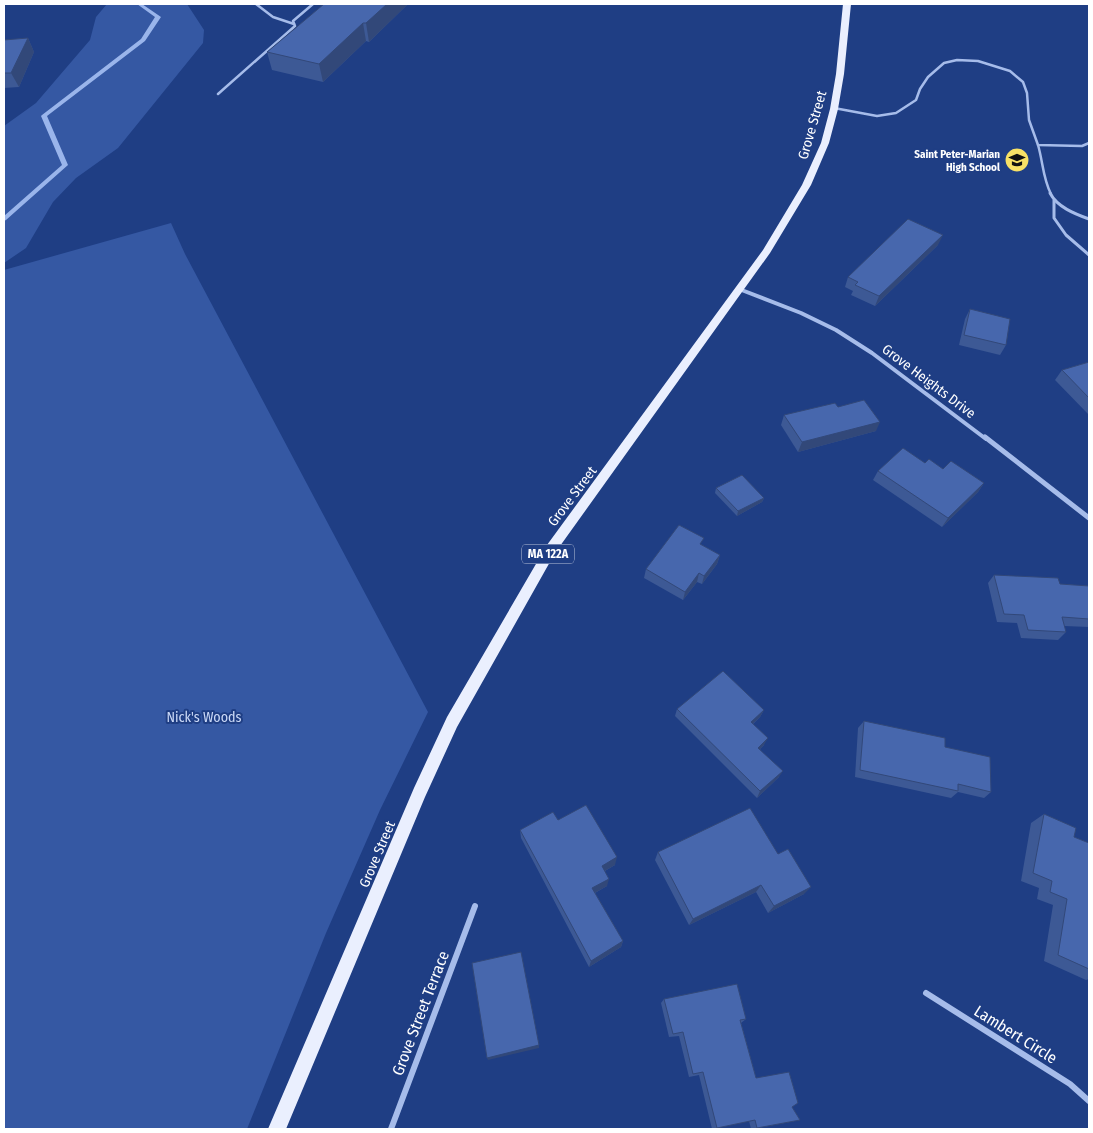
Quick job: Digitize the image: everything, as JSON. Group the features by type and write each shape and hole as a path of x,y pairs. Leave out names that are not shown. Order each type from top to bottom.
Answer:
{"main road":[{"name":"Grove Street","path":"277,1129 419,793 452,722 552,548 739,289 785,222 814,169 825,144 834,108 839,81 847,4"}],"street":[{"name":"Grove Heights Drive","path":"739,289 818,321 872,353 943,404 1089,518"},
{"name":"Grove Street Terrace","path":"391,1129 475,906"},
{"name":"Lambert Circle","path":"926,993 1070,1084 1089,1101"}],"lane":[{"path":"256,4 263,13 274,19 294,24"},
{"path":"218,94 295,26 293,20 314,4"},
{"path":"834,108 883,118 906,109 916,100 917,90 946,62 961,59 1005,68 1023,81 1027,93 1028,113 1043,161 1045,183 1054,200 1054,218 1066,235 1089,255"},
{"path":"1038,145 1082,146 1089,143"},
{"path":"1054,200 1077,215 1089,219"}],"green space":[{"path":"107,4 187,4 204,30 203,43 118,148 76,178 53,202 26,248 4,263 4,126 36,103 90,40 96,17"},
{"name":"Nick's Woods","path":"171,223 185,254 428,712 380,810 326,933 247,1129 4,1129 4,270"}],"building":[{"path":"324,4 387,4 366,23 363,23 319,64 267,52"},
{"path":"28,38 11,73 4,73 4,40"},
{"path":"908,219 943,235 879,296 855,285 858,282 848,277"},
{"path":"970,309 1010,319 1006,345 964,335"},
{"path":"1089,362 1089,398 1062,370"},
{"path":"864,400 880,422 802,442 784,415 835,403 838,407"},
{"path":"903,448 925,463 929,459 943,469 951,461 984,483 948,518 878,471"},
{"path":"742,475 764,498 738,511 716,488"},
{"path":"679,525 704,538 700,544 720,555 704,576 699,573 685,592 646,569"},
{"path":"994,575 1058,578 1060,584 1089,586 1089,619 1062,617 1066,632 1028,630 1024,615 1004,614"},
{"path":"723,671 764,710 751,722 768,738 758,748 783,771 760,791 677,709"},
{"path":"864,721 945,738 945,747 990,757 991,792 958,784 958,791 860,770"},
{"path":"586,805 617,857 602,866 609,879 592,888 623,941 591,961 520,830 553,812 558,820"},
{"path":"750,808 778,854 788,849 811,887 774,906 761,885 693,919 658,852"},
{"path":"1044,814 1076,828 1074,837 1089,843 1089,969 1058,955 1067,899 1050,892 1052,881 1033,873"},
{"path":"521,952 539,1045 487,1058 472,963"},
{"path":"737,984 746,1019 740,1020 756,1078 789,1072 798,1103 792,1107 800,1120 757,1128 755,1120 717,1128 703,1072 693,1074 683,1032 673,1034 664,999"}],"waterway":[{"path":"4,219 65,165 44,116 143,40 158,17 139,4"}],"place":[{"name":"Saint Peter-Marian High School","path":"1017,160"}]}
